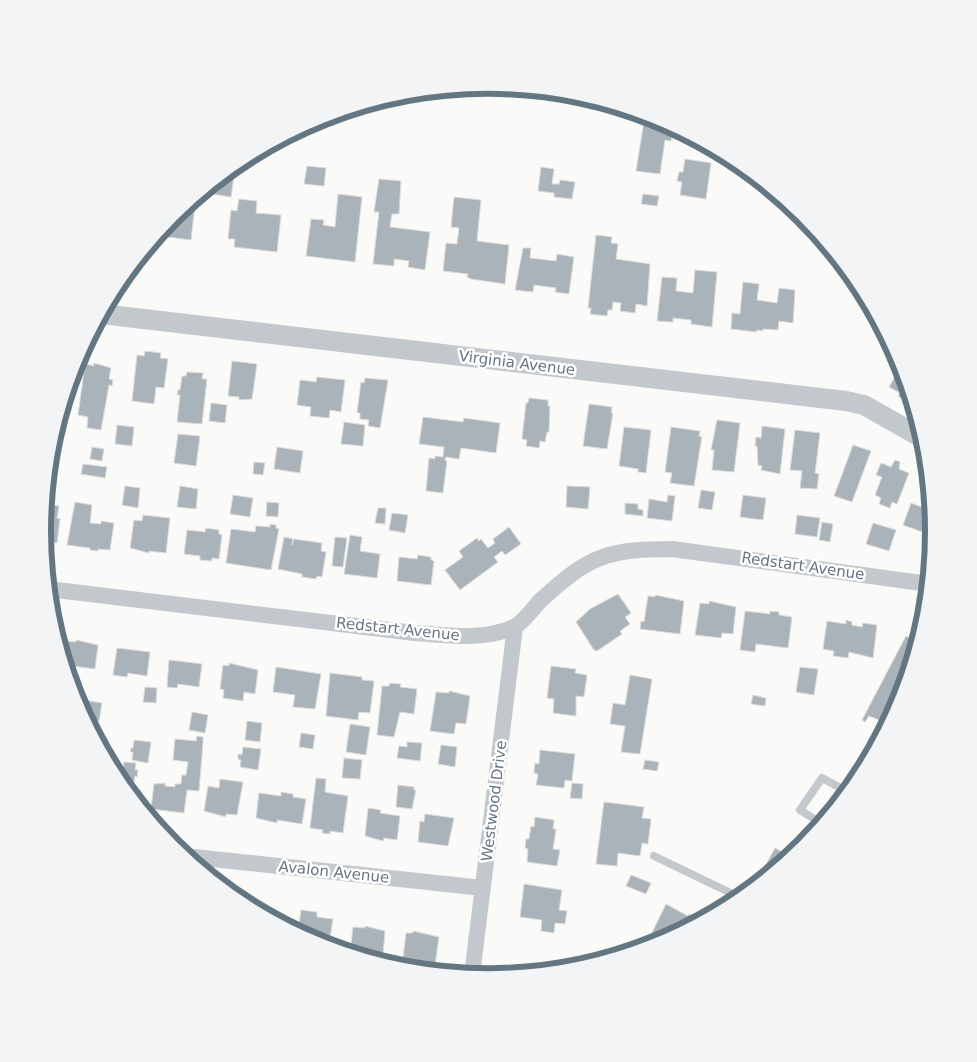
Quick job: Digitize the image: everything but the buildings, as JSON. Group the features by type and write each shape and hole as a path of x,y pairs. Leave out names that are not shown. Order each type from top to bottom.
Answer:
{"street":[{"name":"Virginia Avenue","path":"108,315 846,401 864,405 914,434"},
{"name":"Redstart Avenue","path":"55,590 415,633 470,637 515,626 566,578 597,557 631,549 672,549 923,583"},
{"name":"Westwood Drive","path":"473,967 515,626"},
{"name":"Avalon Avenue","path":"197,857 484,888"}],"lane":[{"path":"816,820 800,810 822,778 841,788"},
{"path":"654,856 733,894"}]}
